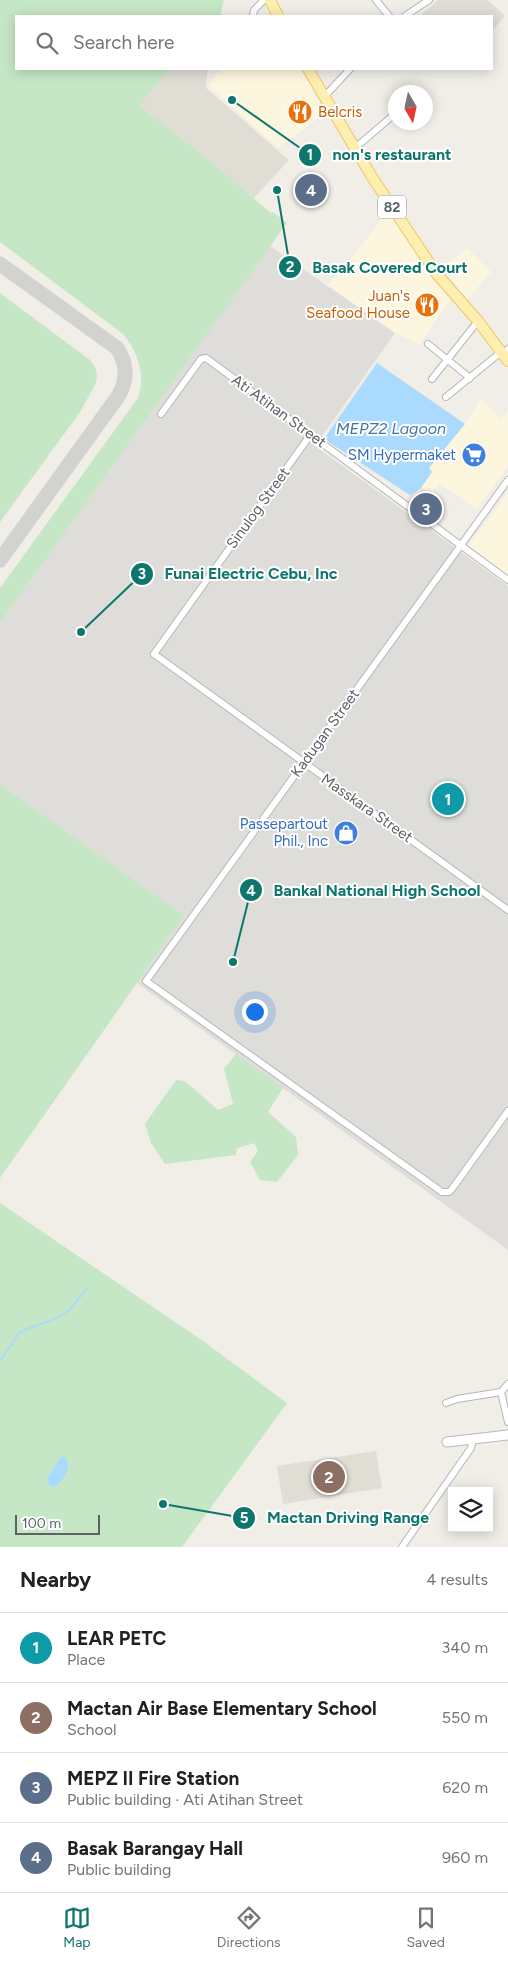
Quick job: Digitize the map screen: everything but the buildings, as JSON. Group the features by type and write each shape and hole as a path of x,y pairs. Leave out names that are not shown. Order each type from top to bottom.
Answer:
{"main road":[{"path":"270,0 278,15"},
{"name":"82","path":"309,70 355,148 436,273 491,337 506,350 508,361"}],"street":[{"path":"253,15 254,10 264,0"},
{"path":"376,0 388,15"},
{"path":"415,9 416,0"},
{"path":"406,15 429,0"},
{"path":"324,97 349,70"},
{"path":"355,148 388,120"},
{"path":"432,379 478,321"},
{"path":"428,344 470,378"},
{"path":"446,397 506,350"},
{"name":"Ati Atihan Street","path":"161,414 204,357 508,580"},
{"name":"Sinulog Street","path":"154,654 311,434"},
{"name":"Kadugan Street","path":"507,485 146,980 442,1192 449,1192 452,1189 508,1112"},
{"name":"Masskara Street","path":"154,654 508,910"},
{"path":"446,1403 501,1392 508,1384"},
{"path":"501,1392 508,1422"},
{"path":"447,1442 508,1435"},
{"path":"402,1547 471,1448 473,1439"}],"shaded area":[{"path":"438,0 488,0 505,16 493,30 493,15 421,15"},
{"path":"168,70 208,70 206,88 289,160 254,198 138,106"},
{"path":"219,70 305,70 314,87 310,89 326,112 278,148 209,86"},
{"path":"389,214 450,300 420,344 395,333 328,285 341,269 343,270 381,220"},
{"path":"270,246 395,333 315,446 508,586 508,1250 137,983 183,916 0,784 0,623"},
{"path":"467,248 491,272 467,300 444,269 445,265"},
{"name":"SM Hypermaket","path":"481,399 501,419 508,411 508,466 477,509 439,483 431,495 421,488 431,472 429,468 465,424"},
{"path":"508,493 508,586 463,553"},
{"path":"376,1451 382,1488 283,1504 277,1466"}],"green space":[{"path":"0,0 224,0 220,15 15,15 15,70 168,70 139,106 206,158 271,213 273,212 287,223 0,623 0,588 138,398 141,372 133,348 123,334 0,242"},
{"path":"0,293 90,360 96,369 97,376 96,383 80,412 0,522"},
{"path":"0,784 184,916 0,1178"},
{"path":"236,1054 283,1088 268,1112 296,1137 298,1155 277,1182 260,1180 250,1162 258,1151 254,1143 237,1148 236,1155 165,1164 151,1143 145,1124 176,1080 185,1081 218,1110 233,1104 224,1069"},
{"path":"0,1203 203,1341 287,1403 182,1547 0,1547"}],"water":[{"name":"MEPZ2 Lagoon","path":"377,363 465,424 429,468 432,472 421,488 410,495 324,439"},
{"path":"64,1456 68,1464 66,1474 60,1482 52,1487 48,1483 47,1478 60,1458"}],"waterway":[{"path":"0,1361 19,1333 53,1320 68,1311 87,1289"}],"taxiway":[{"path":"0,264 117,348 123,360 125,371 124,383 119,395 0,560"}],"place":[{"name":"non's restaurant","path":"232,100"},
{"name":"Belcris","path":"300,112"},
{"name":"Basak Covered Court","path":"277,190"},
{"name":"Basak Barangay Hall","path":"311,190"},
{"name":"Juan's Seafood House","path":"427,305"},
{"name":"SM Hypermaket","path":"474,455"},
{"name":"MEPZ II Fire Station","path":"426,509"},
{"name":"Funai Electric Cebu, Inc","path":"81,632"},
{"name":"LEAR PETC","path":"448,799"},
{"name":"Passepartout Phil., Inc","path":"346,833"},
{"name":"Bankal National High School","path":"233,962"},
{"name":"Mactan Air Base Elementary School","path":"329,1477"},
{"name":"Mactan Driving Range","path":"163,1504"}]}
